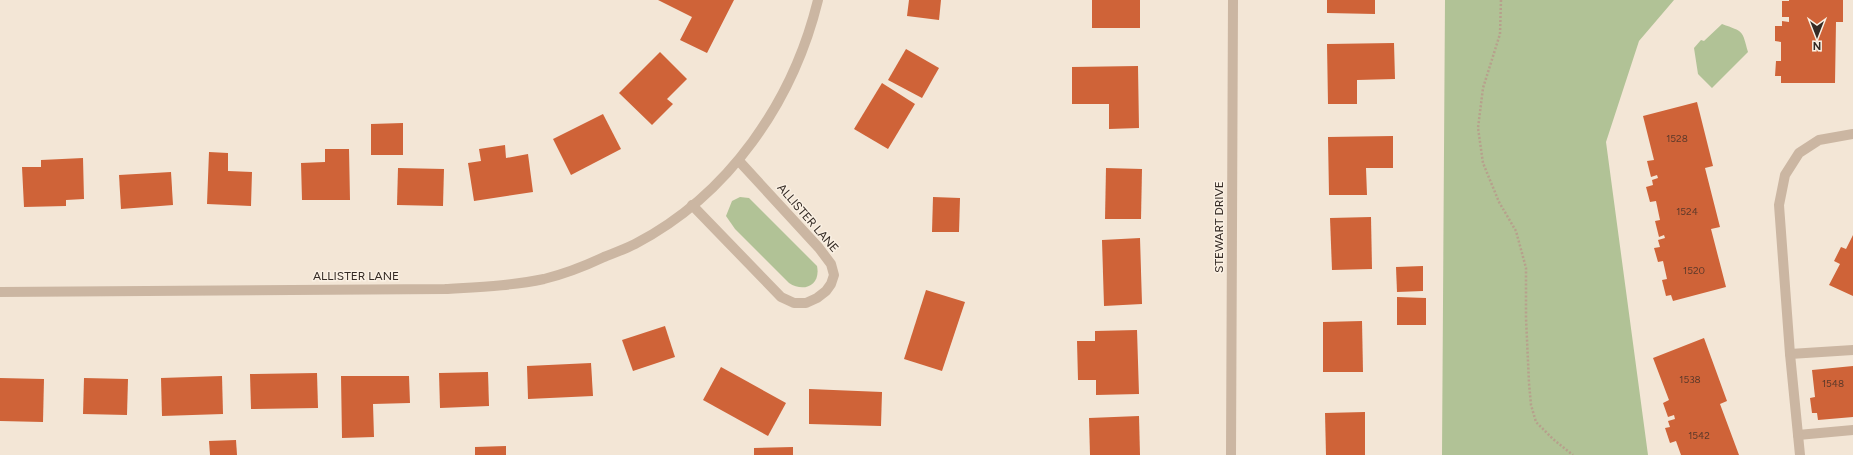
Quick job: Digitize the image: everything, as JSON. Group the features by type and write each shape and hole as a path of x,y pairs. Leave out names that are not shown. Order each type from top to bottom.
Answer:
{"street":[{"name":"ALLISTER LANE","path":"0,292 445,289 518,283 545,278 572,270 634,244 669,224 713,188 739,161 769,119 793,75 818,0"},
{"name":"STEWART DRIVE","path":"1231,455 1233,0"},
{"path":"1800,455 1790,354 1779,205 1785,175 1799,153 1819,140 1853,134"},
{"name":"ALLISTER LANE","path":"692,205 781,297 794,303 806,303 817,298 826,291 831,284 834,275 831,264 814,242 739,161"},
{"path":"1790,354 1853,350"},
{"path":"1798,435 1853,430"}],"path":[{"path":"1501,0 1500,34 1483,88 1478,128 1483,163 1499,202 1516,231 1526,268 1526,318 1529,383 1531,405 1536,422 1553,439 1573,455"}],"green space":[{"path":"1445,0 1674,0 1639,41 1606,142 1648,455 1442,455"},
{"path":"1722,24 1741,33 1748,52 1712,88 1698,74 1694,48 1701,40 1704,41"},
{"path":"740,197 749,198 817,266 818,273 814,282 806,287 795,286 789,283 735,229 726,216 732,201"}],"building":[{"path":"658,0 734,0 707,53 680,40 692,17"},
{"path":"909,0 941,0 939,20 907,16"},
{"path":"1092,0 1140,0 1140,28 1092,28"},
{"path":"1327,0 1375,0 1375,14 1327,13"},
{"path":"1843,0 1843,22 1836,22 1835,83 1781,83 1781,76 1775,76 1776,61 1781,61 1781,42 1775,41 1775,26 1782,26 1782,21 1789,22 1789,17 1782,17 1782,1"},
{"path":"1394,43 1395,79 1357,80 1357,104 1328,104 1327,44"},
{"path":"906,49 939,68 922,98 888,80"},
{"path":"660,52 687,79 667,99 673,104 652,125 619,93"},
{"path":"1138,66 1139,128 1109,129 1109,104 1072,104 1072,67"},
{"path":"882,83 915,104 888,149 854,129"},
{"path":"1697,102 1713,166 1705,168 1720,227 1711,229 1726,287 1673,301 1671,295 1666,296 1662,280 1667,279 1663,261 1658,262 1654,248 1660,247 1658,240 1665,238 1664,235 1659,237 1655,221 1660,220 1656,201 1650,202 1646,187 1653,185 1652,180 1658,178 1657,175 1651,177 1647,161 1654,160 1643,116"},
{"path":"603,114 621,149 571,175 553,139"},
{"path":"403,123 403,155 371,155 371,124"},
{"path":"1393,136 1393,168 1366,168 1367,195 1329,195 1328,137"},
{"path":"505,145 506,158 528,154 533,192 474,201 468,163 481,161 479,149"},
{"path":"325,149 349,149 350,200 302,200 301,163 325,162"},
{"path":"209,152 228,153 228,171 252,172 251,206 207,204"},
{"path":"83,158 84,199 66,200 66,206 24,207 22,167 41,167 41,160"},
{"path":"398,168 444,169 443,206 397,205"},
{"path":"1106,168 1142,169 1141,219 1105,219"},
{"path":"171,172 173,205 121,209 119,175"},
{"path":"933,197 960,198 959,232 932,232"},
{"path":"1371,217 1372,269 1332,270 1330,218"},
{"path":"1853,235 1853,296 1829,285 1840,264 1834,261 1841,247 1846,249"},
{"path":"1140,238 1142,304 1104,306 1102,240"},
{"path":"1423,266 1423,291 1397,292 1396,267"},
{"path":"926,290 965,302 942,371 904,359"},
{"path":"1397,297 1426,298 1426,325 1397,325"},
{"path":"1362,321 1363,372 1323,372 1323,322"},
{"path":"665,326 675,357 633,371 622,340"},
{"path":"1137,330 1139,394 1096,395 1096,380 1078,380 1077,341 1095,341 1095,331"},
{"path":"1704,338 1727,401 1720,404 1739,455 1681,455 1676,441 1670,443 1665,428 1670,427 1668,421 1675,419 1674,415 1668,417 1663,403 1669,400 1653,358"},
{"path":"591,363 593,396 528,399 527,366"},
{"path":"1853,366 1853,417 1818,420 1817,413 1812,413 1810,398 1815,397 1812,370"},
{"path":"721,367 786,403 768,436 703,400"},
{"path":"488,372 489,406 440,408 439,373"},
{"path":"317,373 318,408 251,409 250,374"},
{"path":"222,376 223,414 162,416 161,378"},
{"path":"341,376 409,376 410,403 373,404 374,437 342,438"},
{"path":"0,378 44,379 43,422 0,421"},
{"path":"84,378 128,379 127,415 83,414"},
{"path":"809,389 882,392 881,426 809,424"},
{"path":"1365,412 1365,455 1326,455 1325,413"},
{"path":"1139,416 1140,455 1090,455 1089,418"},
{"path":"236,440 237,455 210,455 209,441"},
{"path":"506,446 506,455 475,455 475,447"},
{"path":"793,447 793,455 754,455 754,448"}]}
